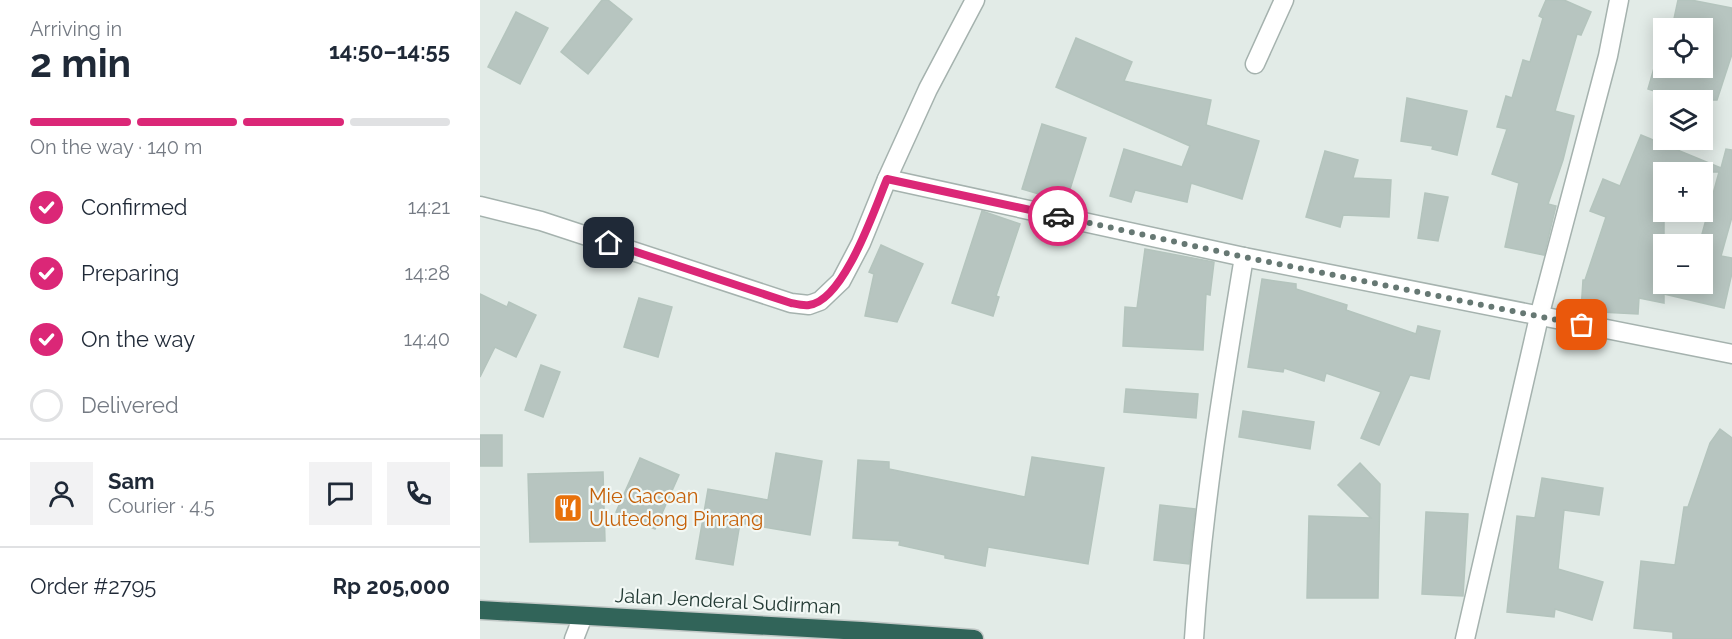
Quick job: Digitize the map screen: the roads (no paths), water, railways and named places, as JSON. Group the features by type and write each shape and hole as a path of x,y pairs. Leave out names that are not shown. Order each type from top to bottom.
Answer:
{"highway":[{"name":"Jalan Jenderal Sudirman","path":"480,610 974,639"}],"street":[{"path":"480,206 541,221 791,303 809,305 820,301 841,281 861,243 928,89 975,0"},
{"path":"1255,64 1284,0"},
{"path":"1465,639 1539,317 1608,56 1619,0"},
{"path":"887,179 1244,257 1732,354"},
{"path":"1194,639 1209,478 1244,257"},
{"path":"574,639 583,616"}],"place":[{"name":"Mie Gacoan Ulutedong Pinrang","path":"568,508"}]}
